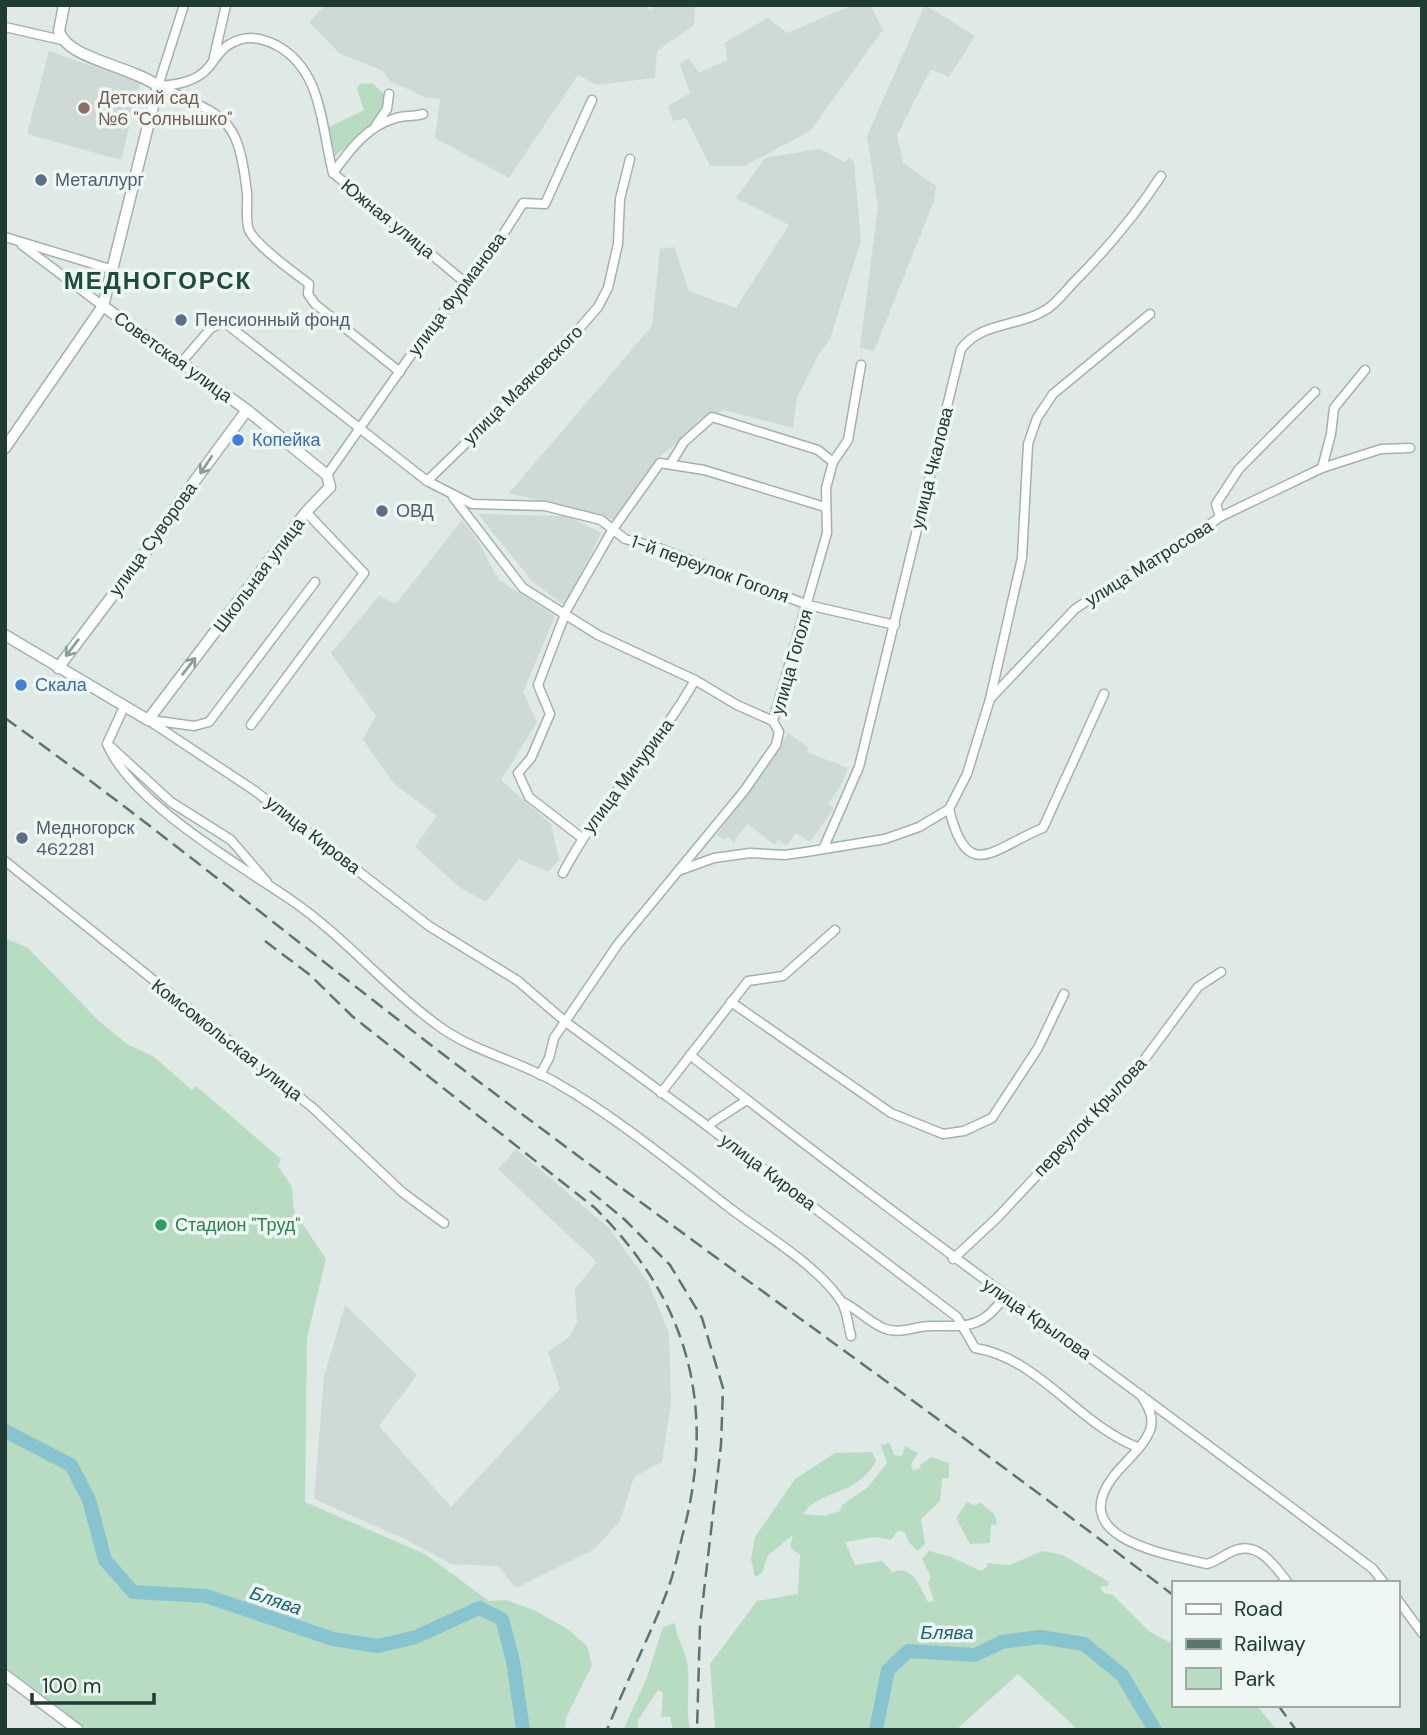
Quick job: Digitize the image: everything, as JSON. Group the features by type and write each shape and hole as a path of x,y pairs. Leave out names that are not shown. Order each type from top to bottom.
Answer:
{"street":[{"path":"62,40 59,21 64,5"},
{"path":"5,448 103,306 110,269 158,86 184,5"},
{"path":"214,58 226,5"},
{"path":"5,27 62,40 79,54 142,74 158,86 212,109 231,126 242,151 249,230 278,261 309,284 308,294 315,304 400,372"},
{"name":"Южная улица","path":"158,86 192,79 203,73 228,45 260,37 288,51 311,80 321,109 333,173 467,284"},
{"path":"333,173 349,151 376,125 387,108 389,94"},
{"name":"улица Фурманова","path":"361,429 425,335 467,284 523,204 545,204 592,100"},
{"path":"376,125 406,115 423,114"},
{"name":"улица Маяковского","path":"427,481 551,361 598,307 608,288 618,244 620,199 630,159"},
{"name":"улица Чкалова","path":"824,847 859,767 961,349 971,335 994,326 1025,321 1050,306 1134,218 1161,176"},
{"name":"Советская улица","path":"5,237 110,269"},
{"name":"Советская улица","path":"16,241 180,364 247,410 327,475"},
{"name":"улица Матросова","path":"949,809 967,774 990,699 1022,558 1028,444 1037,418 1053,394 1150,314"},
{"path":"180,364 211,328 225,322 427,481 451,495 523,588 598,635 695,680 773,722"},
{"name":"улица Гоголя","path":"540,1075 549,1058 554,1038 618,944 744,791 776,744 779,733 773,722 827,533 826,488 833,462 848,440 861,365"},
{"path":"1322,468 1331,435 1334,408 1365,370"},
{"name":"улица Матросова","path":"1220,517 1216,504 1238,469 1315,392"},
{"name":"улица Суворова","path":"58,668 171,518 177,505 247,410"},
{"path":"671,463 684,442 712,417 818,450 833,462"},
{"name":"Школьная улица","path":"148,720 306,512 330,487 327,475 361,429"},
{"name":"улица Матросова","path":"990,699 1075,610 1116,582 1171,552 1220,517 1322,468 1381,449 1410,448"},
{"path":"582,838 529,797 519,781 518,774 531,758 550,714 538,685 562,614 613,529 660,463 671,463 825,507"},
{"name":"1-й переулок Гоголя","path":"451,495 472,504 545,506 601,520 625,539 656,547 808,605 895,625"},
{"path":"251,725 364,573 306,512"},
{"path":"5,635 148,720 194,726 209,722 315,582"},
{"name":"улица Мичурина","path":"563,873 582,838 664,729 695,680"},
{"path":"678,871 723,856 750,853 785,855 885,839 919,827 949,809 957,839 967,851 978,855 998,852 1018,838 1043,828 1104,694"},
{"path":"124,707 107,744 114,759 136,784 194,835 249,875 268,884 303,908 360,955 437,1026 492,1055 540,1075 619,1124 807,1266 841,1301 884,1328 902,1331 930,1326 965,1328 991,1316 1005,1296"},
{"name":"улица Кирова","path":"148,720 255,791 429,926 518,981 566,1023 946,1308 965,1328 975,1348 1011,1357 1108,1434 1138,1447"},
{"path":"107,744 170,802 231,840 268,884"},
{"name":"Комсомольская улица","path":"5,861 313,1108 402,1192 444,1223"},
{"path":"661,1093 748,981 783,976 835,930"},
{"name":"переулок Крылова","path":"953,1259 997,1218 1141,1064 1198,987 1222,972"},
{"path":"731,1002 891,1113 943,1134 964,1131 992,1118 1038,1048 1064,994"},
{"name":"улица Крылова","path":"690,1055 953,1259 1139,1391 1373,1569 1382,1581"},
{"path":"713,1122 747,1100"},
{"path":"841,1301 851,1336"},
{"path":"1139,1391 1151,1412 1150,1430 1101,1495 1101,1516 1108,1528 1142,1545 1207,1564 1233,1550 1248,1547 1262,1553 1287,1581"},
{"path":"1399,1602 1422,1633"},
{"path":"5,1675 78,1730"}],"shaded area":[{"path":"325,5 645,5 651,10 655,5 695,5 694,25 657,51 655,78 597,85 578,75 509,178 435,138 440,99 424,97 390,81 383,71 339,53 309,22"},
{"path":"853,5 870,5 883,30 810,131 745,166 710,166 686,118 673,121 668,106 690,93 679,63 689,58 699,73 727,60 725,42 768,18 787,33"},
{"path":"925,5 975,36 949,77 931,69 897,135 903,163 936,186 934,201 874,351 860,348 878,207 867,136"},
{"name":"Детский сад №6 \"Солнышко\"","path":"49,51 140,83 121,160 27,134"},
{"path":"819,149 845,162 849,157 854,162 861,241 830,339 819,354 797,397 793,428 723,410 661,455 613,519 509,493 652,326 660,249 674,247 689,291 736,308 789,225 736,198 765,158"},
{"path":"478,514 568,516 601,533 565,606 532,581"},
{"path":"462,520 476,538 499,580 555,616 523,692 537,722 501,780 551,824 559,860 548,872 519,859 486,902 459,887 415,847 437,816 393,783 363,739 376,716 331,653 379,596 396,604"},
{"path":"788,733 809,748 807,752 848,768 843,782 828,804 834,808 810,842 796,833 787,846 778,840 775,845 747,824 734,842 728,837 725,840 717,835"},
{"path":"516,1149 609,1228 648,1282 669,1333 671,1402 662,1462 634,1477 620,1521 595,1549 516,1588 498,1566 451,1564 407,1540 314,1499 324,1377 345,1305 417,1375 379,1426 451,1507 560,1389 548,1352 569,1337 577,1322 575,1289 597,1262 498,1169"}],"green space":[{"path":"372,83 383,93 386,104 373,125 335,156 331,154 327,128 364,110 357,89 360,84"},
{"path":"5,938 28,948 99,1021 127,1044 154,1057 192,1090 196,1086 281,1159 278,1166 292,1187 294,1211 326,1259 307,1338 305,1502 425,1554 489,1601 506,1600 534,1610 569,1630 587,1646 592,1665 566,1718 565,1730 88,1730 5,1666"},
{"path":"890,1443 894,1455 902,1456 905,1446 918,1453 911,1464 913,1471 921,1468 920,1465 931,1457 949,1463 949,1478 942,1479 940,1501 921,1519 925,1544 917,1551 908,1541 905,1532 898,1531 891,1540 877,1537 845,1542 855,1565 882,1561 892,1572 906,1571 915,1578 928,1602 934,1601 928,1583 931,1577 922,1559 929,1551 951,1557 981,1571 988,1566 986,1563 1010,1565 1042,1551 1063,1555 1109,1582 1108,1586 1100,1587 1104,1593 1113,1595 1150,1632 1172,1643 1172,1707 1258,1707 1277,1730 1078,1730 1018,1674 956,1730 715,1730 710,1664 757,1601 798,1594 800,1555 790,1547 793,1535 768,1555 762,1573 755,1577 751,1559 755,1537 795,1479 835,1453 872,1452 876,1461 867,1473 848,1487 818,1500 803,1514 825,1516 840,1511 842,1505 868,1487 887,1463 881,1445"},
{"path":"967,1502 974,1505 981,1503 995,1515 997,1524 991,1525 990,1543 970,1544 956,1518"},
{"path":"675,1623 687,1661 690,1730 673,1730 670,1717 661,1717 663,1693 658,1690 638,1720 638,1730 623,1730 646,1680 663,1627"}],"waterway":[{"name":"Блява","path":"5,1431 71,1465 89,1500 105,1560 133,1592 206,1596 333,1639 378,1646 416,1637 479,1608 502,1619 513,1661 523,1730"},
{"name":"Блява","path":"876,1730 888,1670 908,1651 975,1655 1002,1642 1040,1637 1084,1644 1122,1675 1155,1730"}],"railway":[{"path":"5,718 121,804 553,1137 1172,1594"},
{"path":"265,941 310,975 352,1016 595,1208 627,1244 654,1281 674,1320 687,1360 695,1401 697,1445 692,1490 668,1589 607,1730"},
{"path":"590,1191 624,1219 670,1265 702,1318 723,1388 721,1445 700,1625 697,1730"},
{"path":"1279,1707 1296,1730"}],"place":[{"name":"Детский сад №6 \"Солнышко\"","path":"84,108"},
{"name":"Металлург","path":"41,180"},
{"name":"Пенсионный фонд","path":"181,320"},
{"name":"Копейка","path":"238,440"},
{"name":"ОВД","path":"382,511"},
{"name":"Скала","path":"21,685"},
{"name":"Медногорск 462281","path":"22,838"},
{"name":"Стадион \"Труд\"","path":"161,1225"}],"district":[{"name":"МЕДНОГОРСК","path":"158,281"}]}
